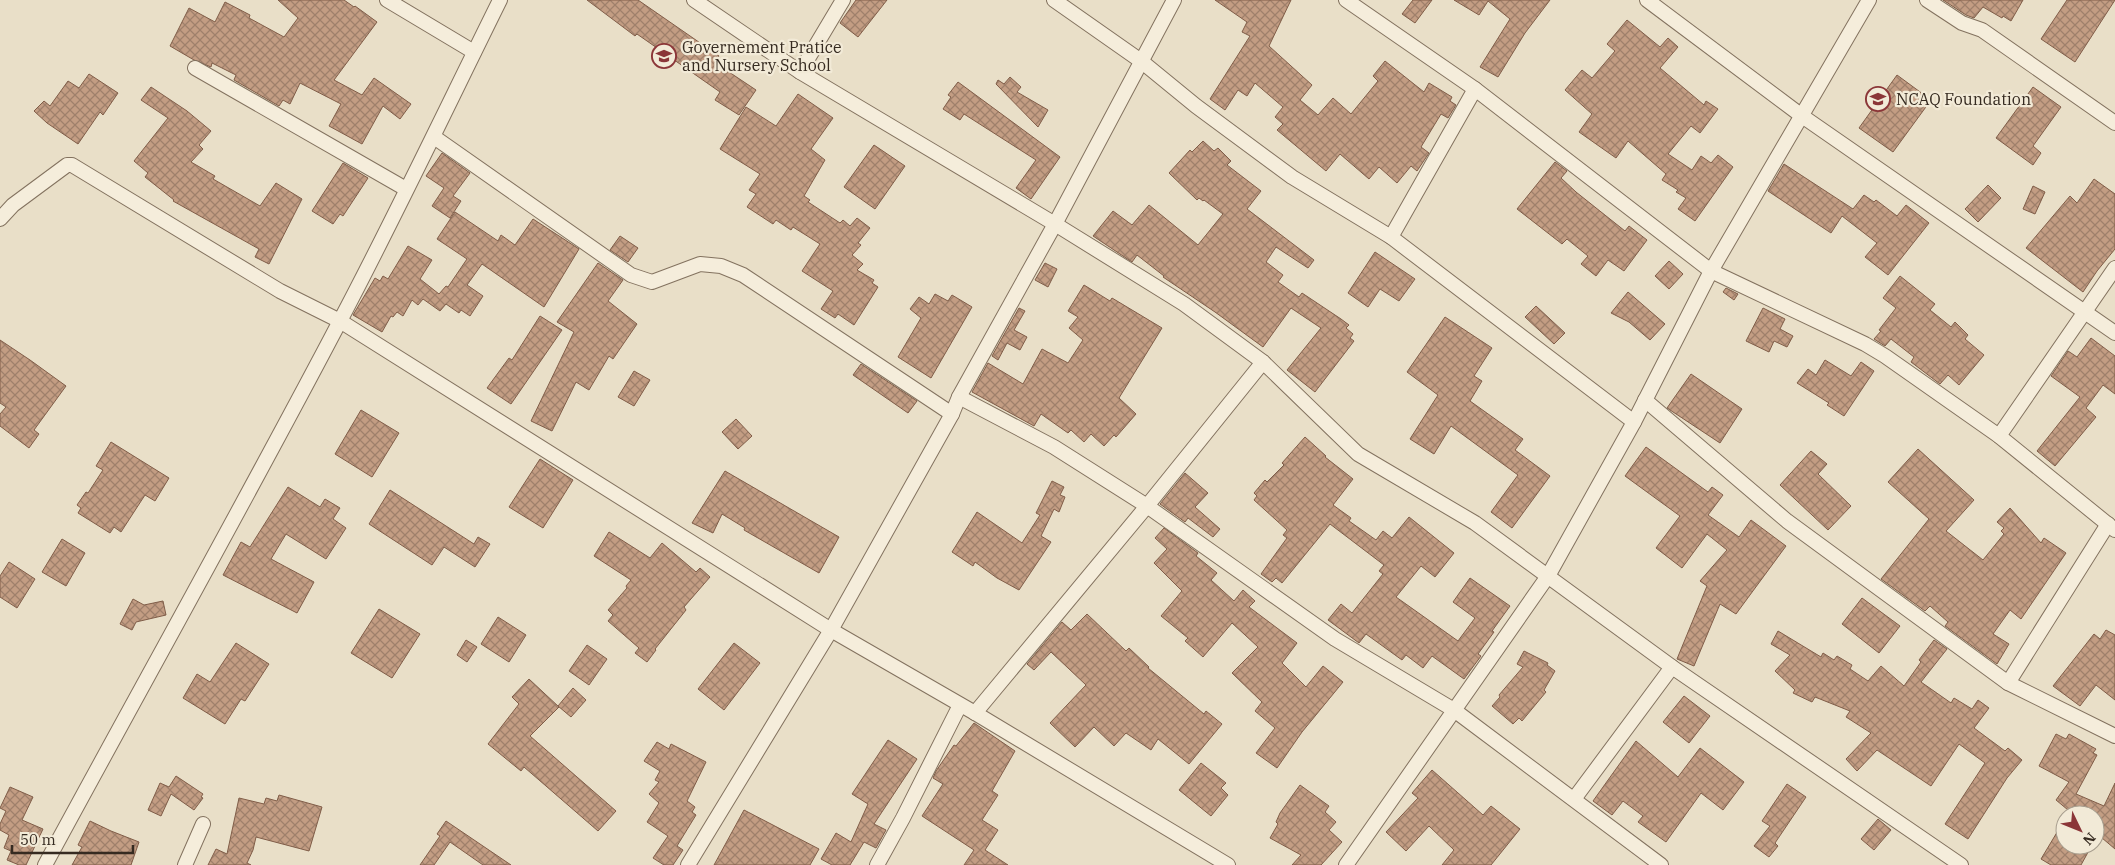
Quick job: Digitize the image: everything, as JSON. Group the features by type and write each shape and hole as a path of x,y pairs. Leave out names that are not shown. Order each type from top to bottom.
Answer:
{"street":[{"path":"387,0 474,52"},
{"path":"45,865 340,321 434,137 500,0"},
{"path":"694,0 800,72 1055,224 1184,304 1263,362 1358,454 1475,523 1672,667 1961,865"},
{"path":"800,72 843,0"},
{"path":"1054,0 1141,61 1196,106 1292,177 1391,236 1634,422"},
{"path":"688,865 831,630 952,414 959,397 1055,224 1174,0"},
{"path":"1346,0 1475,89 1711,270 1865,344 1885,356 1999,436 2112,527 2008,684"},
{"path":"1647,0 1802,116 2115,333"},
{"path":"1346,865 1548,576 1634,422 1711,270 1869,0"},
{"path":"1927,0 1962,24 1982,30 2115,123"},
{"path":"195,68 406,189"},
{"path":"1391,236 1475,89"},
{"path":"434,137 631,275 652,282 700,264 722,266 743,275 952,414"},
{"path":"0,219 13,205 67,165 72,165 280,291 340,321 831,630 975,713 1228,865"},
{"path":"1999,436 2115,268"},
{"path":"975,713 1147,506 1263,362"},
{"path":"959,397 1054,447 1147,506 1335,639 1454,710 1662,865"},
{"path":"1645,400 1786,521 2008,684 2115,736"},
{"path":"1574,799 1672,667"},
{"path":"876,865 903,818 960,705"},
{"path":"185,865 203,824"}],"building":[{"path":"278,0 344,0 377,22 334,80 362,95 374,78 411,104 400,119 383,106 362,144 329,126 341,104 300,83 290,104 283,100 279,106 234,80 236,75 212,63 211,67 194,60 170,46 189,8 215,22 225,2 250,15 249,18 284,37 298,18"},
{"path":"587,0 638,0 719,56 714,62 756,90 739,115 715,100 720,92 637,34 635,36"},
{"path":"856,0 887,0 858,37 840,23"},
{"path":"1215,0 1291,0 1269,46 1312,85 1300,100 1318,115 1333,98 1351,114 1378,81 1373,76 1385,61 1424,92 1429,83 1452,97 1450,101 1456,105 1448,118 1441,114 1421,147 1429,153 1417,171 1411,166 1397,183 1379,167 1369,179 1340,154 1326,171 1277,130 1283,124 1275,117 1283,107 1255,83 1247,96 1238,90 1225,110 1210,99 1250,36 1242,32 1247,22"},
{"path":"1413,0 1432,0 1415,23 1402,14"},
{"path":"1454,0 1550,0 1525,33 1498,77 1480,67 1510,19 1488,1 1479,15"},
{"path":"1943,0 2023,0 2011,21 1983,7 1974,18"},
{"path":"2067,0 2115,0 2075,62 2041,39"},
{"path":"1627,20 1660,47 1668,38 1678,47 1660,68 1704,105 1706,101 1718,109 1700,133 1691,126 1668,154 1692,170 1701,156 1711,163 1718,155 1733,167 1695,221 1678,209 1686,198 1676,192 1678,190 1662,180 1666,174 1628,141 1616,158 1579,132 1592,114 1565,90 1582,70 1592,78 1615,51 1607,44"},
{"path":"89,74 118,93 103,115 100,112 78,144 47,123 34,111 44,101 50,106 68,81 79,88"},
{"path":"1897,75 1931,100 1893,152 1859,128"},
{"path":"1010,77 1021,87 1017,92 1048,110 1038,127 996,84 998,80 1004,84"},
{"path":"958,82 1060,157 1031,199 1016,188 1036,160 964,114 960,120 943,109 951,97 948,95"},
{"path":"151,87 187,111 211,131 199,145 203,149 191,162 215,176 213,179 260,206 276,183 302,199 269,264 255,257 259,249 173,201 145,177 148,173 134,161 168,118 141,100"},
{"path":"2033,87 2061,107 2033,146 2041,153 2033,165 1996,138"},
{"path":"798,94 833,118 811,149 825,160 804,196 810,200 808,202 840,223 843,220 850,226 857,218 870,228 858,243 861,245 852,255 863,264 857,270 874,280 872,283 878,287 854,325 838,314 835,318 821,309 833,291 802,271 820,244 793,227 791,230 776,220 773,224 747,207 756,194 749,190 760,174 720,149 746,107 776,126"},
{"path":"1203,141 1214,151 1218,148 1231,161 1227,165 1261,191 1247,209 1314,260 1308,268 1276,247 1266,262 1283,275 1278,282 1299,297 1302,293 1349,325 1346,328 1353,334 1350,338 1354,341 1315,392 1287,370 1321,328 1291,308 1263,347 1163,277 1137,255 1132,262 1093,236 1113,211 1132,225 1149,205 1198,245 1223,214 1204,200 1199,198 1197,200 1169,173 1190,150 1192,152"},
{"path":"874,145 905,166 875,209 844,187"},
{"path":"442,153 470,173 453,196 461,201 450,218 432,206 444,188 426,176"},
{"path":"1555,162 1567,171 1561,178 1576,192 1625,231 1629,226 1647,240 1624,271 1608,260 1596,276 1581,264 1588,256 1567,239 1562,244 1517,209"},
{"path":"343,163 368,178 343,216 340,214 333,224 312,211"},
{"path":"1784,164 1853,209 1864,195 1874,202 1876,200 1897,216 1906,205 1929,223 1888,275 1865,257 1877,243 1842,216 1831,233 1768,191"},
{"path":"2094,179 2115,194 2115,249 2083,292 2026,248 2070,196 2077,203"},
{"path":"1988,185 2001,198 1978,222 1965,209"},
{"path":"2033,186 2045,192 2035,214 2023,209"},
{"path":"455,212 498,241 501,235 515,245 533,219 579,249 544,307 482,264 467,285 483,296 470,316 461,310 459,313 446,304 440,311 423,299 418,305 412,300 403,316 397,312 393,317 391,316 382,332 353,315 375,278 380,281 383,276 388,279 408,246 432,260 420,279 439,294 446,286 448,287 467,259 437,239"},
{"path":"620,236 638,248 628,262 610,250"},
{"path":"1375,252 1415,279 1399,301 1380,289 1368,307 1348,293"},
{"path":"1669,261 1683,274 1669,289 1655,276"},
{"path":"598,263 623,280 608,301 637,324 613,359 609,356 589,390 576,382 552,431 531,421 574,332 557,322"},
{"path":"1045,263 1057,269 1048,287 1035,280"},
{"path":"1900,276 1935,304 1930,310 1951,327 1955,322 1968,335 1965,339 1984,355 1959,385 1948,375 1940,384 1911,362 1914,357 1891,339 1885,346 1874,339 1896,308 1883,298"},
{"path":"1084,285 1110,301 1112,298 1162,328 1119,398 1136,414 1116,437 1114,435 1104,446 1091,434 1084,442 1071,430 1068,433 1041,414 1034,426 972,392 988,363 1023,384 1042,349 1068,363 1083,340 1069,328 1078,317 1068,311"},
{"path":"1726,288 1738,294 1734,300 1723,292"},
{"path":"1628,292 1665,324 1650,340 1629,322 1611,313"},
{"path":"935,294 948,301 952,295 972,307 931,378 898,357 921,318 910,309 919,297 929,304"},
{"path":"1536,306 1565,333 1554,344 1525,317"},
{"path":"1019,308 1025,311 1014,330 1027,337 1020,350 1007,343 998,360 992,356"},
{"path":"1763,308 1785,319 1780,329 1793,336 1787,347 1774,341 1769,352 1746,341"},
{"path":"540,316 562,330 511,404 487,388 509,358 512,360"},
{"path":"1445,317 1492,348 1474,376 1482,381 1470,401 1523,439 1515,450 1550,476 1512,528 1491,512 1518,475 1451,426 1434,454 1410,439 1438,395 1407,372"},
{"path":"2091,338 2115,356 2115,394 2103,385 2086,408 2096,417 2055,466 2037,451 2080,397 2051,376 2068,351 2077,357"},
{"path":"0,340 66,386 34,430 39,434 29,448 0,426 0,414 6,407 0,403"},
{"path":"1825,360 1851,376 1861,362 1874,371 1844,416 1827,405 1829,403 1797,383 1808,369 1816,375"},
{"path":"861,364 917,401 908,413 853,375"},
{"path":"634,371 650,380 634,406 618,397"},
{"path":"1691,374 1742,409 1720,443 1667,408"},
{"path":"361,410 399,433 372,477 335,454"},
{"path":"736,419 752,436 738,449 722,432"},
{"path":"1305,437 1325,457 1353,479 1333,505 1351,518 1349,521 1376,540 1383,531 1392,538 1409,517 1454,553 1435,577 1421,566 1396,597 1458,641 1475,618 1453,602 1470,578 1510,606 1478,654 1481,656 1464,679 1432,656 1423,668 1406,655 1402,660 1366,634 1359,643 1328,620 1341,604 1352,613 1383,574 1379,571 1384,565 1330,524 1282,583 1276,578 1272,582 1261,574 1287,538 1283,535 1287,530 1254,500 1257,496 1254,493 1265,480 1267,482 1284,465 1282,463"},
{"path":"111,442 169,478 155,501 145,495 121,532 114,527 110,533 78,513 81,508 77,505 86,492 88,493 103,470 96,466"},
{"path":"1646,447 1708,492 1712,487 1723,495 1708,515 1739,537 1751,520 1786,546 1736,614 1720,604 1694,666 1677,659 1707,586 1700,581 1727,550 1707,534 1682,568 1656,548 1680,516 1625,476"},
{"path":"1918,449 1974,500 1946,531 1983,560 2004,534 2001,531 2004,528 1997,522 2010,508 2041,543 2044,538 2066,553 2021,619 2010,610 1993,634 2009,644 1997,664 1945,626 1948,622 1930,606 1925,611 1881,579 1929,519 1888,482"},
{"path":"1811,451 1827,464 1818,474 1851,506 1828,530 1780,485"},
{"path":"540,459 573,480 543,528 509,507"},
{"path":"725,471 839,537 819,573 744,530 745,528 722,514 713,533 692,523"},
{"path":"1185,473 1208,493 1195,507 1220,529 1213,537 1188,518 1185,522 1160,504"},
{"path":"1052,481 1064,487 1060,495 1065,497 1059,512 1054,509 1041,536 1051,542 1019,590 997,578 975,562 973,566 952,552 977,512 1022,543 1040,515 1036,513"},
{"path":"288,487 320,507 325,499 340,508 333,519 346,528 326,559 286,534 271,559 314,582 297,613 223,575 241,542 250,547"},
{"path":"390,490 474,544 478,537 490,544 475,567 444,547 432,565 369,524"},
{"path":"1164,528 1198,553 1196,556 1217,573 1211,580 1234,601 1243,590 1255,601 1249,607 1297,643 1282,663 1306,687 1323,666 1343,682 1302,732 1277,768 1256,753 1275,728 1255,711 1262,702 1232,673 1258,647 1232,623 1203,657 1185,641 1188,638 1161,616 1182,591 1154,563 1167,549 1155,538"},
{"path":"609,532 650,558 662,543 696,572 700,568 710,577 684,607 686,610 647,662 635,653 639,648 608,621 613,615 608,610 627,588 626,586 631,580 594,556"},
{"path":"62,539 85,553 66,586 42,572"},
{"path":"9,562 35,579 17,608 0,597 0,576"},
{"path":"1862,598 1900,626 1879,653 1842,624"},
{"path":"133,599 144,605 163,601 166,615 136,622 132,630 120,624"},
{"path":"379,609 420,634 392,678 351,653"},
{"path":"1087,614 1126,651 1129,648 1148,668 1204,714 1206,711 1222,724 1189,764 1158,739 1151,750 1126,733 1114,746 1094,727 1075,747 1050,723 1086,685 1051,652 1034,670 1027,664 1062,622 1071,630"},
{"path":"498,617 526,635 509,662 481,644"},
{"path":"2106,630 2115,635 2115,700 2096,685 2080,706 2053,686 2094,634 2100,639"},
{"path":"1778,631 1821,657 1823,653 1834,660 1837,656 1852,665 1850,669 1868,681 1881,666 1904,686 1921,662 1919,660 1934,640 1947,649 1921,682 1951,703 1954,698 1972,709 1978,700 1989,708 1974,728 2005,751 2008,748 2022,760 2007,778 1968,839 1945,824 1985,763 1959,744 1931,786 1877,750 1857,771 1846,759 1871,733 1846,717 1850,711 1815,697 1812,702 1793,693 1795,690 1775,671 1790,655 1771,644"},
{"path":"466,640 477,647 467,662 457,655"},
{"path":"236,643 269,664 245,701 241,699 225,724 183,698 197,674 210,682"},
{"path":"734,643 760,663 724,710 698,689"},
{"path":"587,645 607,659 589,685 569,671"},
{"path":"1524,651 1548,663 1547,665 1555,671 1544,690 1546,692 1522,721 1519,718 1513,724 1492,706 1523,667 1517,664"},
{"path":"529,679 559,707 530,736 616,811 598,831 524,767 521,771 488,744 519,704 512,697"},
{"path":"573,688 586,700 571,717 558,706"},
{"path":"1684,696 1710,716 1689,743 1663,722"},
{"path":"974,723 1015,751 992,791 998,795 982,820 998,830 985,850 1008,865 964,865 974,850 922,816 943,784 933,778 936,771 954,745 956,746"},
{"path":"2056,734 2066,739 2069,734 2096,749 2093,753 2097,755 2076,794 2102,805 2062,805 2056,800 2069,782 2039,766"},
{"path":"888,740 917,759 874,824 886,830 876,848 864,842 850,865 832,865 821,859 836,833 851,842 868,804 852,794"},
{"path":"1636,741 1678,777 1700,748 1744,782 1723,810 1701,793 1666,842 1638,822 1643,816 1623,801 1612,815 1593,801"},
{"path":"657,742 669,749 671,744 706,762 687,801 695,807 692,812 696,815 677,846 683,850 673,865 664,865 653,858 668,836 647,822 659,803 649,794 659,782 655,780 660,771 644,761"},
{"path":"1201,763 1226,783 1221,788 1228,795 1211,816 1179,790"},
{"path":"1432,770 1483,815 1491,806 1520,829 1491,865 1442,865 1454,850 1429,826 1406,851 1386,832 1418,798 1412,793"},
{"path":"176,776 203,794 201,797 203,798 194,810 171,794 161,816 148,810 160,783 169,787"},
{"path":"2115,783 2115,849 2105,840 2104,805"},
{"path":"1787,784 1806,797 1775,843 1778,846 1769,857 1754,846 1770,826 1762,821"},
{"path":"1300,785 1329,806 1325,812 1336,822 1329,830 1342,842 1321,865 1292,865 1301,855 1270,838 1278,824 1276,822 1280,813"},
{"path":"10,787 33,797 22,820 43,829 26,865 19,865 7,860 11,851 4,848 9,835 0,830 0,824 6,811 0,808"},
{"path":"279,795 322,807 309,851 256,837 247,863 251,865 208,865 216,849 227,854 239,798 264,804 266,798 277,801"},
{"path":"744,810 819,849 810,865 714,865"},
{"path":"1878,819 1891,830 1874,850 1861,839"},
{"path":"90,821 139,842 131,865 72,865 82,847 78,845"},
{"path":"446,821 511,865 483,865 450,842 434,865 420,865 440,836 437,834"},
{"path":"2055,836 2055,855 2086,855 2081,865 2051,865 2041,859"}],"place":[{"name":"Governement Pratice and Nursery School","path":"664,56"},
{"name":"NCAQ Foundation","path":"1878,99"}]}
